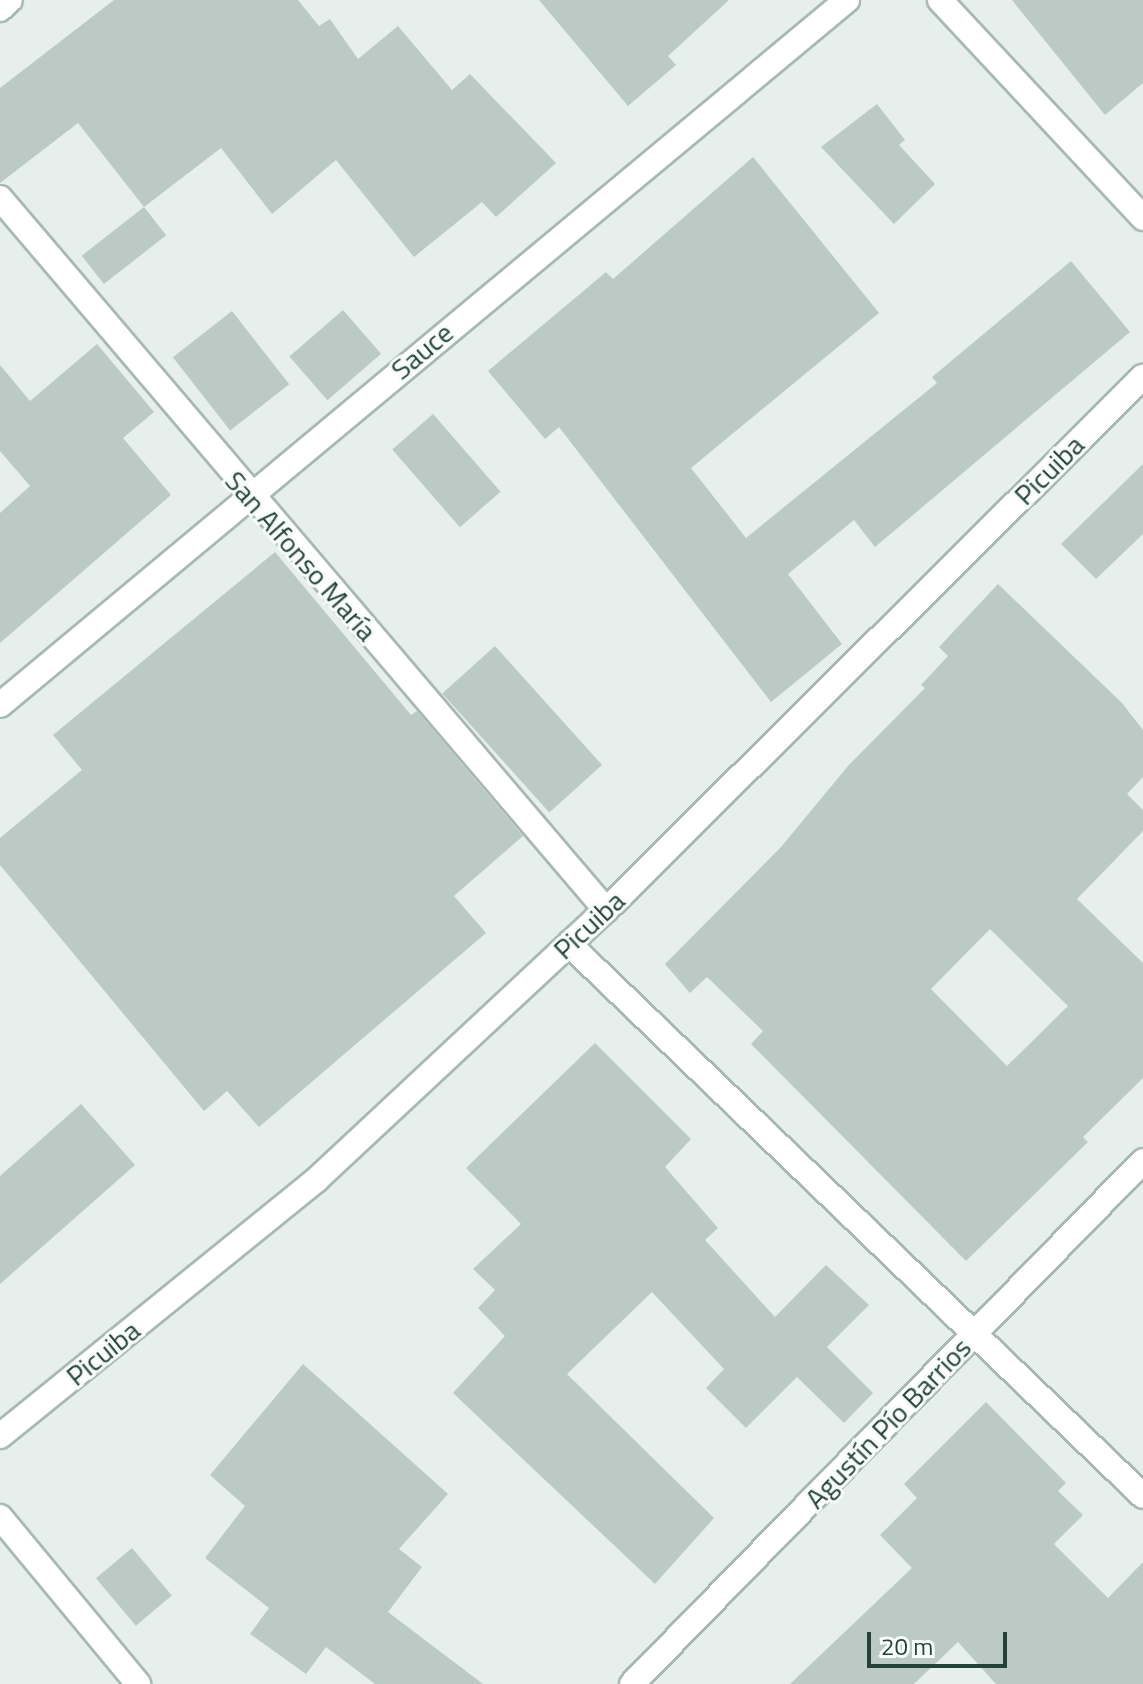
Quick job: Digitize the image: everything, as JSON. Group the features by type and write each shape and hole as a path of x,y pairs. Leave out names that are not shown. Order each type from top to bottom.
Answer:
{"street":[{"path":"0,9 10,0"},
{"name":"Sauce","path":"0,705 248,495 847,0"},
{"path":"940,0 1143,218"},
{"name":"San Alfonso María","path":"0,198 248,495 606,910"},
{"name":"Picuiba","path":"0,1436 316,1180 606,910 1143,377"},
{"path":"569,944 1143,1496"},
{"name":"Agustín Pío Barrios","path":"632,1684 1143,1161"},
{"path":"0,1517 138,1684"}],"building":[{"path":"114,0 298,0 319,26 330,19 358,59 398,26 452,90 470,74 556,163 496,217 482,202 414,257 336,160 272,214 221,148 144,207 78,123 0,183 0,88"},
{"path":"539,0 729,0 668,56 676,65 628,106"},
{"path":"1012,0 1143,0 1143,83 1105,115"},
{"path":"877,104 905,140 899,145 935,184 894,224 821,147"},
{"path":"753,157 879,313 691,468 746,538 937,383 932,377 1071,261 1130,332 875,547 854,520 788,574 842,644 771,702 559,427 545,439 488,371 606,272 613,279"},
{"path":"144,207 166,235 104,284 82,256"},
{"path":"343,310 381,354 327,400 289,357"},
{"path":"232,311 289,384 230,430 173,357"},
{"path":"97,344 154,412 123,438 171,495 0,643 0,513 30,486 0,451 0,365 30,401"},
{"path":"433,414 501,492 460,527 392,449"},
{"path":"1143,464 1143,534 1096,579 1061,544"},
{"path":"275,552 411,715 417,711 523,836 454,896 486,933 259,1127 227,1091 204,1111 0,865 0,838 82,770 53,735"},
{"path":"998,584 1122,703 1143,730 1143,777 1127,794 1143,810 1143,831 1077,899 1143,963 1143,1078 1083,1137 1088,1142 966,1261 751,1044 763,1031 707,977 690,993 665,964 781,847 848,766 925,688 921,685 948,656 939,647","holes":["990,929 1068,1006 1007,1066 931,989"]},
{"path":"495,646 602,765 549,812 442,694"},
{"path":"595,1043 691,1139 665,1167 718,1228 705,1240 775,1317 826,1265 869,1305 827,1347 873,1393 844,1423 797,1377 746,1428 706,1388 724,1369 652,1292 567,1374 714,1518 655,1584 453,1393 505,1336 478,1308 495,1290 473,1269 521,1224 466,1168"},
{"path":"81,1104 135,1165 0,1284 0,1176"},
{"path":"303,1364 448,1494 399,1549 422,1567 388,1612 483,1684 375,1684 326,1647 306,1674 250,1634 269,1608 205,1558 245,1506 210,1475"},
{"path":"986,1402 1066,1483 1058,1491 1083,1515 1054,1544 1108,1598 1143,1562 1143,1684 996,1684 958,1642 914,1684 790,1684 912,1568 880,1535 917,1498 904,1484"},
{"path":"132,1548 172,1595 136,1626 96,1578"}]}
